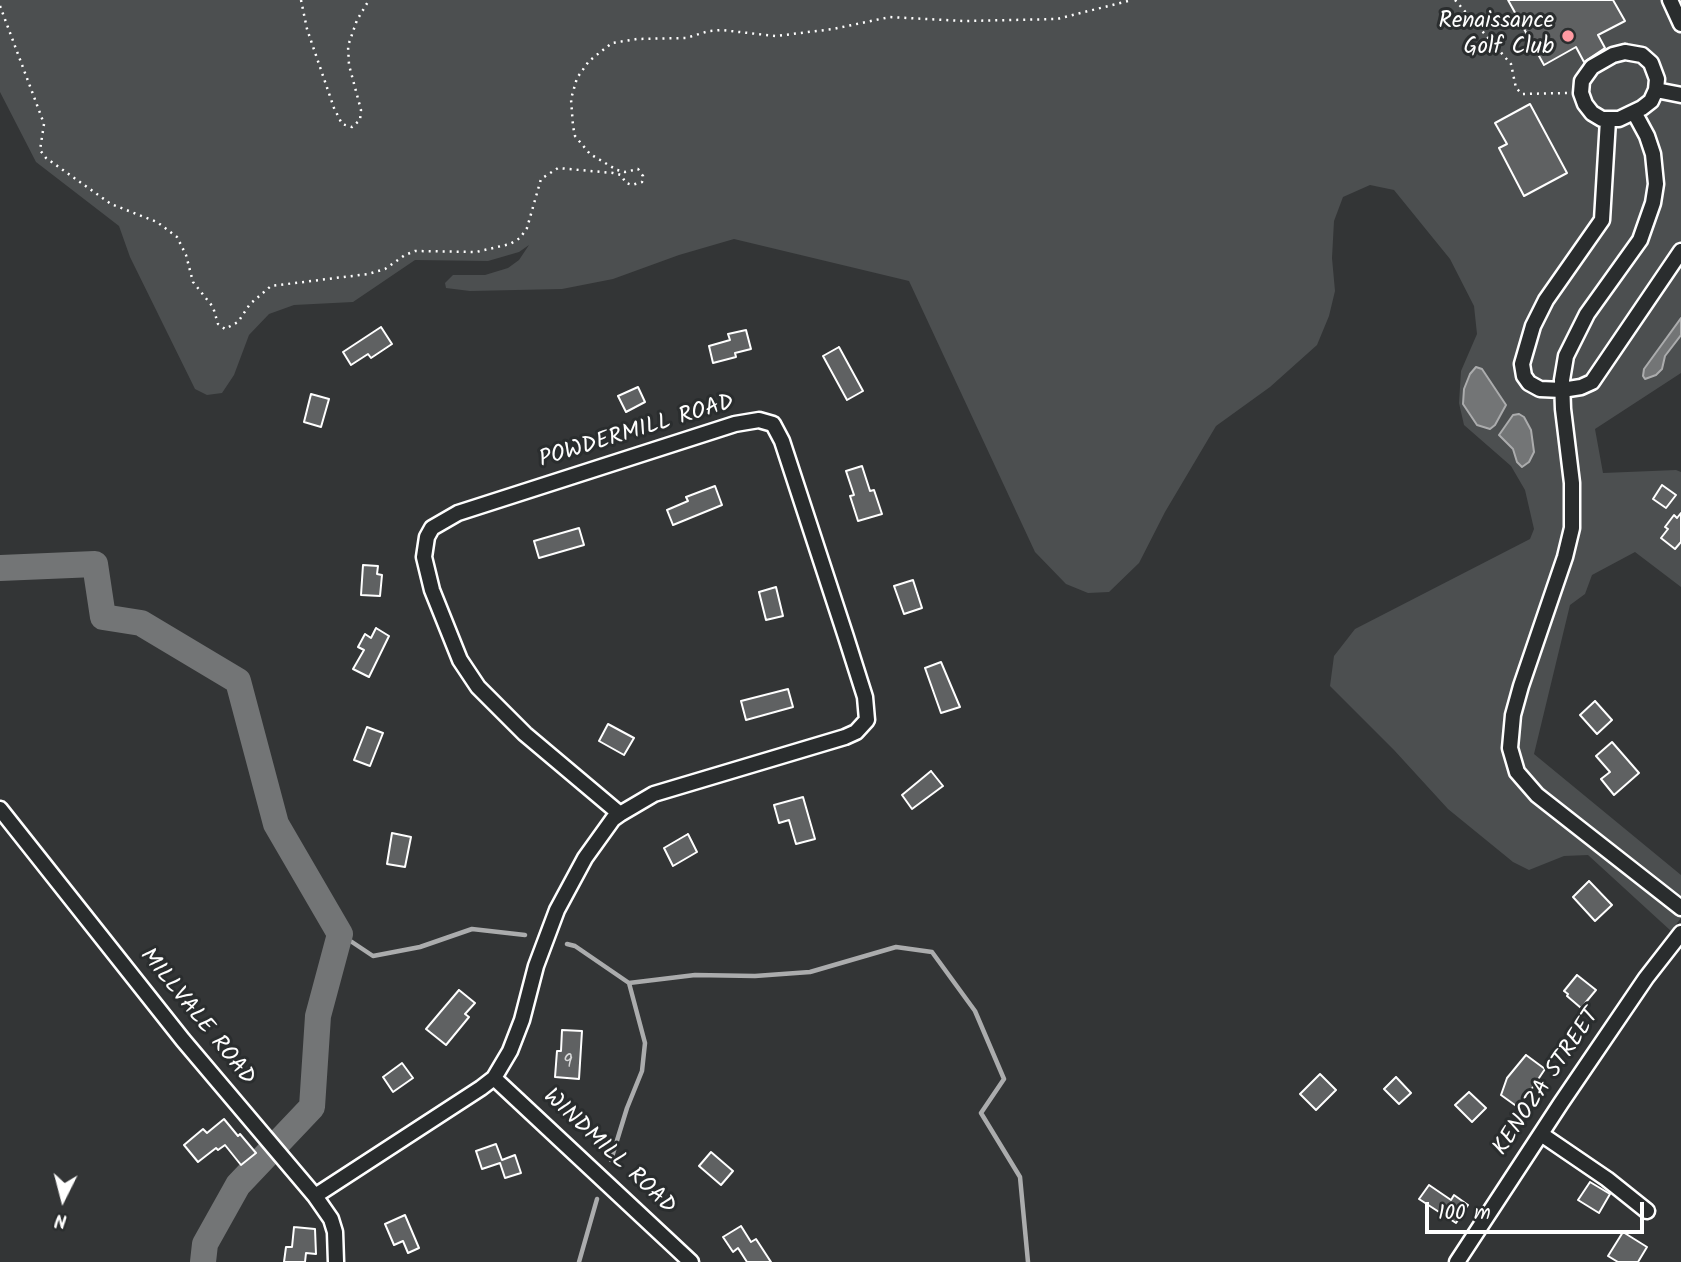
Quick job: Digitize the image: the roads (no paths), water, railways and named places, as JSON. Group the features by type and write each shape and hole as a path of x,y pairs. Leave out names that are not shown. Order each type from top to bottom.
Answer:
{"street":[{"path":"1670,0 1681,24"},
{"path":"1625,52 1642,55 1651,63 1657,79 1656,90 1646,105 1619,119 1608,120 1597,117 1588,109 1581,93 1582,81 1592,67 1625,52"},
{"path":"1656,90 1681,95"},
{"path":"1634,112 1653,154 1656,184 1651,213 1640,240 1587,314 1572,341 1564,364 1562,390 1573,498 1572,528 1513,715 1509,743 1511,758 1520,776 1537,795 1681,908"},
{"path":"1608,120 1602,220 1546,300 1533,326 1522,358 1523,372 1529,383 1540,389 1562,390 1585,386 1595,379 1681,251"},
{"name":"POWDERMILL ROAD","path":"315,1196 494,1078 510,1051 522,1020 536,966 557,910 585,858 613,820 632,804 654,794 845,737 856,732 867,720 865,697 846,637 779,432 773,424 759,420 735,424 458,513 432,528 427,537 424,557 432,590 460,660 478,687 525,734 620,814"},
{"name":"MILLVALE ROAD","path":"0,810 183,1040 315,1196 331,1219 335,1232 337,1262"},
{"name":"KENOZA STREET","path":"1457,1262 1541,1133 1681,933"},
{"name":"WINDMILL ROAD","path":"494,1078 691,1262"},
{"path":"1541,1133 1647,1211"}],"waterway":[{"path":"0,568 95,564 103,617 141,623 238,681 276,824 340,934 318,1016 312,1107 238,1185 205,1244 203,1262"},
{"path":"340,934 373,956 420,947 472,929 525,935"},
{"path":"567,944 575,946 629,983 695,975 755,976 810,972 896,947 932,952 975,1011 1004,1079 981,1113 1020,1177 1028,1262"},
{"path":"611,1160 642,1071 645,1043 629,983"},
{"path":"579,1262 597,1199"}],"place":[{"name":"Renaissance Golf Club","path":"1568,36"}]}
